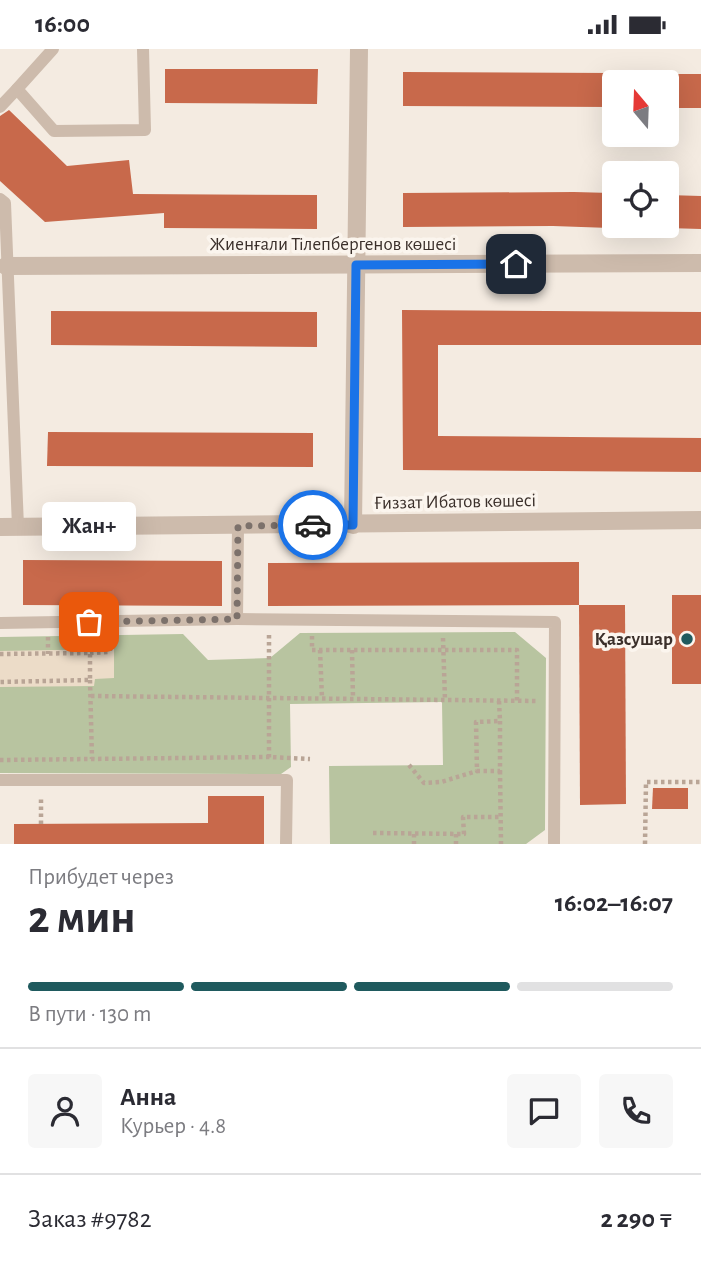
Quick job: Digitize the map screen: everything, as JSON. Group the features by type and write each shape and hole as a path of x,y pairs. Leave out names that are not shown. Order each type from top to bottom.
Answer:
{"street":[{"path":"353,525 359,49"},
{"name":"Жиенғали Тілепбергенов көшесі","path":"6,266 701,263"},
{"name":"Ғиззат Ибатов көшесі","path":"9,527 701,520"}],"lane":[{"path":"0,107 53,49"},
{"path":"17,89 54,131 145,130 143,49"},
{"path":"0,199 5,203 9,527"},
{"path":"237,619 238,526"},
{"path":"0,623 237,619 555,622 554,844"},
{"path":"0,780 287,780 286,844"}],"path":[{"path":"269,620 269,780"},
{"path":"311,620 312,650 516,650 517,701"},
{"path":"0,654 110,652 109,621"},
{"path":"442,621 445,700"},
{"path":"320,650 322,699"},
{"path":"352,650 353,699"},
{"path":"90,653 93,779"},
{"path":"0,682 90,680"},
{"path":"91,696 554,701"},
{"path":"499,701 500,844"},
{"path":"477,771 476,722 500,721"},
{"path":"0,759 310,758"},
{"path":"409,765 424,783 441,782 477,771 500,771"},
{"path":"41,824 42,779"},
{"path":"645,844 646,782 701,782"},
{"path":"373,833 464,834 463,817 501,817"},
{"path":"414,834 414,844"},
{"path":"456,834 456,844"}],"green space":[{"path":"515,632 546,658 545,830 526,844 330,844 329,766 443,765 442,702 290,704 291,767 281,774 0,773 0,637 183,634 208,660 270,658 300,633"}],"shaded area":[{"path":"114,649 114,678 95,679 94,686 0,687 0,651"}],"building":[{"path":"165,69 318,69 317,104 165,103"},
{"path":"403,72 602,73 602,107 403,106"},
{"path":"679,74 701,74 701,108 679,108"},
{"path":"9,110 67,166 129,160 133,194 317,195 317,229 164,228 164,213 45,222 0,181 0,116"},
{"path":"403,193 602,193 602,228 403,227"},
{"path":"679,195 701,196 701,229 679,228"},
{"path":"402,310 701,312 701,345 438,345 438,436 701,438 701,472 403,470"},
{"path":"51,311 317,312 317,347 51,345"},
{"path":"48,432 313,433 313,467 47,466"},
{"path":"23,560 222,561 222,606 23,605"},
{"path":"579,562 579,605 268,606 268,563"},
{"name":"Қазсушар","path":"672,595 701,595 701,684 672,684"},
{"path":"579,605 625,605 626,804 580,805"},
{"path":"653,788 688,788 688,809 652,809"},
{"path":"208,796 264,796 264,844 14,844 14,824 208,823"}],"way so far":[{"path":"89,622 237,619 238,526 313,525"}],"place":[{"name":"Жан+","path":"89,622"},
{"name":"Қазсушар","path":"687,639"}],"route":[{"path":"313,525 353,525 356,265 516,264"}]}
